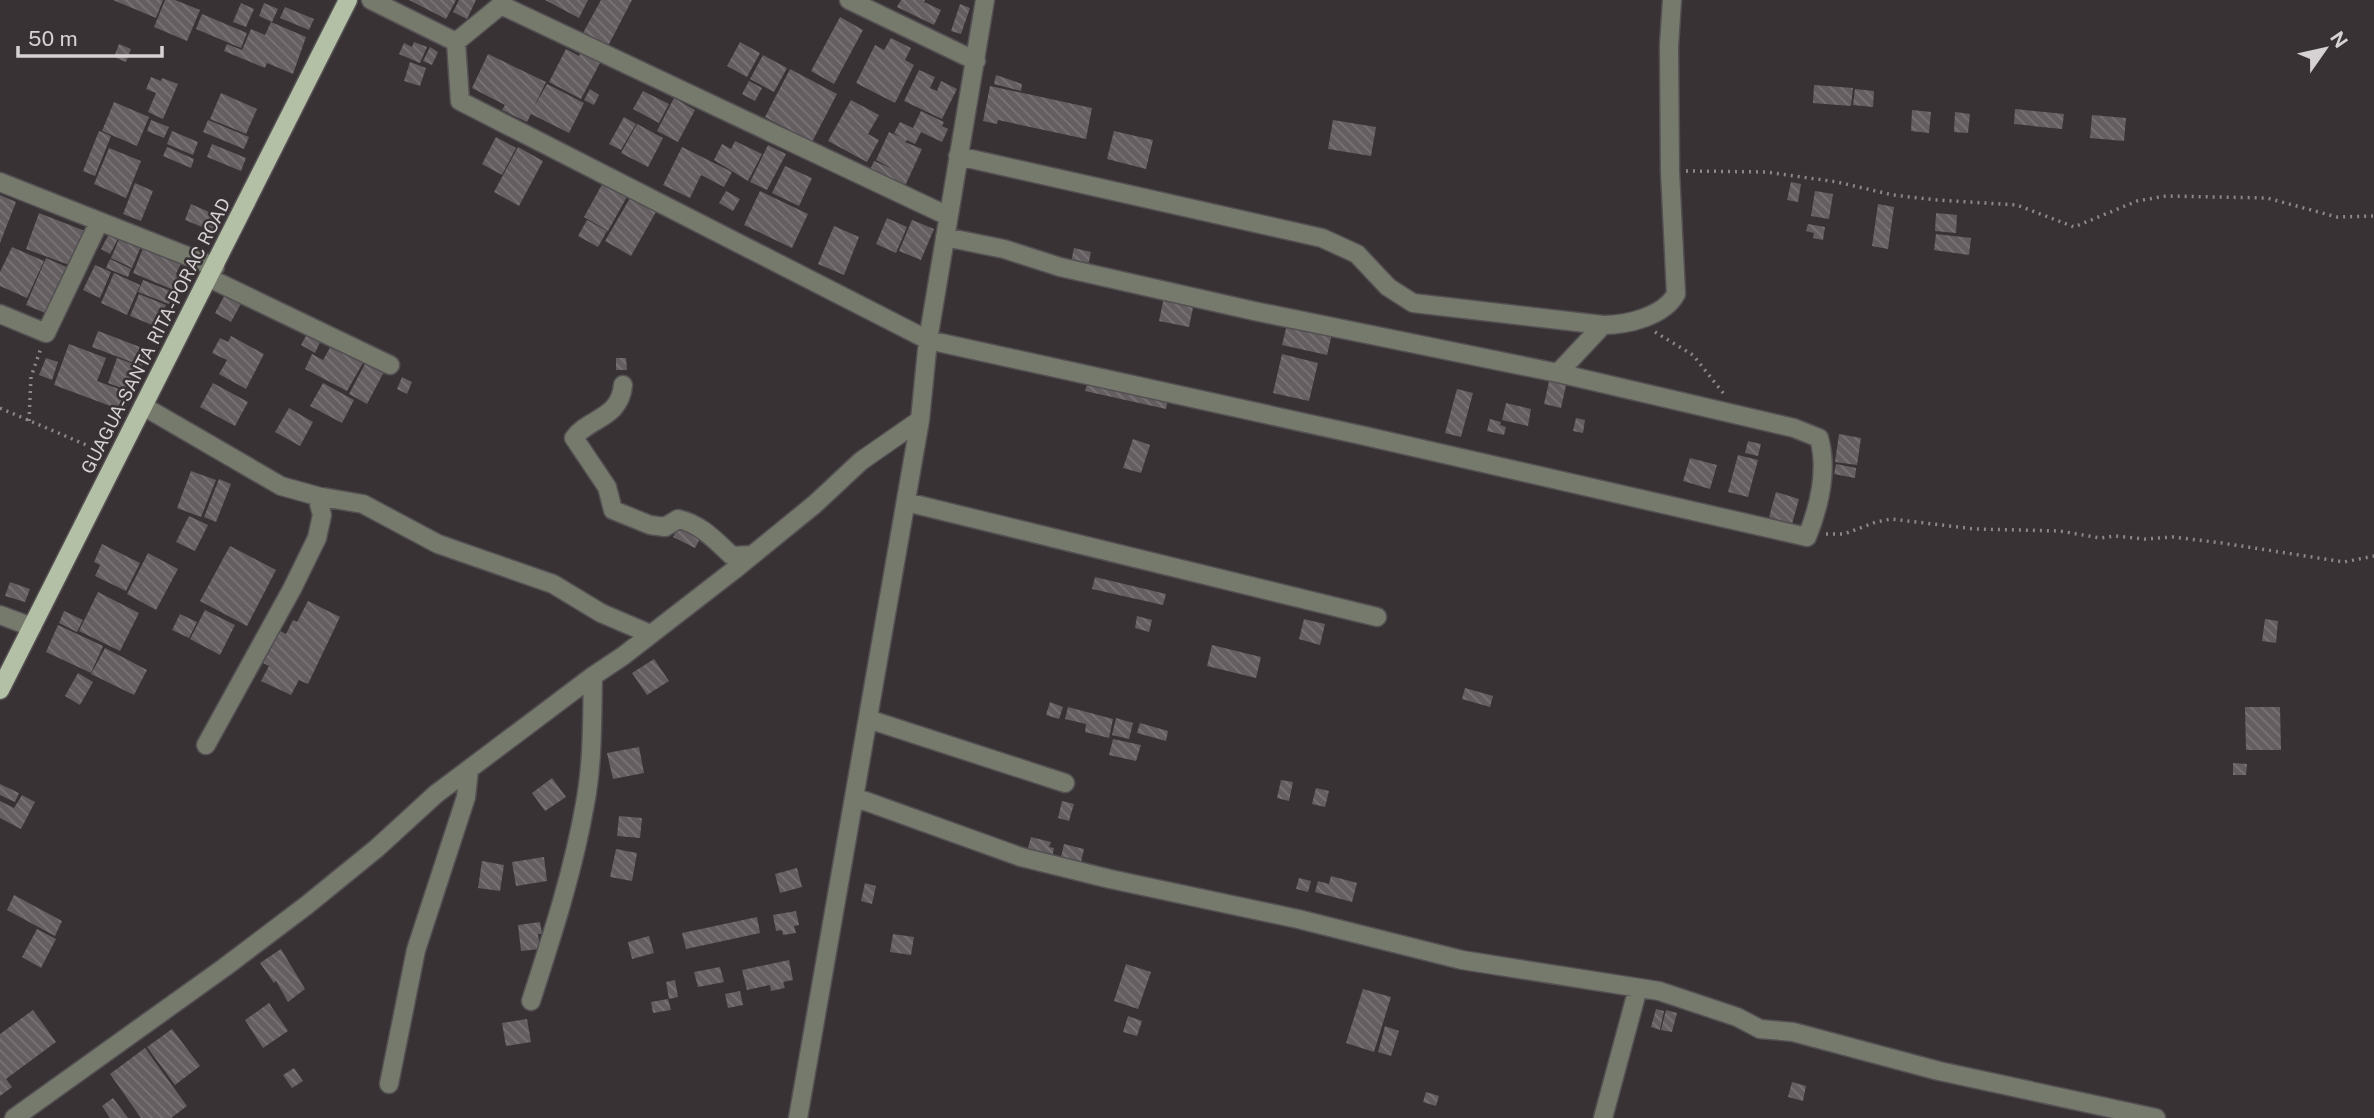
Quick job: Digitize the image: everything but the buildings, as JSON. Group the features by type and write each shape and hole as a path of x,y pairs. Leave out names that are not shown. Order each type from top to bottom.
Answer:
{"main road":[{"name":"GUAGUA-SANTA RITA-PORAC ROAD","path":"0,690 348,0"}],"street":[{"path":"371,0 456,41"},
{"path":"849,0 976,61"},
{"path":"798,1118 920,420 928,340 985,0"},
{"path":"958,156 1322,238 1357,254 1388,288 1413,303 1620,325 1671,304 1676,294 1670,171 1669,46 1672,0"},
{"path":"456,41 501,5 948,216"},
{"path":"456,41 460,101 928,340 1807,537 1822,487 1822,447 1819,438 1794,428 1558,373 1254,311 1060,267 1004,249 945,237"},
{"path":"0,182 212,272 390,365"},
{"path":"0,314 46,332 99,222"},
{"path":"1558,373 1604,325"},
{"path":"623,385 622,396 615,406 600,420 578,432 574,438 607,487 613,510 650,525 665,527 678,519 684,520 706,531 732,556 751,555"},
{"path":"143,406 281,486 363,505 438,544 553,584 601,613 650,634"},
{"path":"14,1118 307,905 377,848 436,794 650,634 815,504 861,461 920,420"},
{"path":"206,745 317,538 322,515 317,496"},
{"path":"906,502 1377,617"},
{"path":"0,615 32,627"},
{"path":"531,1001 562,904 586,803 592,738 593,676"},
{"path":"869,719 1065,783"},
{"path":"389,1084 416,950 466,797 469,770"},
{"path":"854,797 1021,857 1097,876 1298,919 1462,960 1660,991 1737,1017 1760,1029 1793,1032 1939,1071 2156,1118"},
{"path":"1603,1118 1639,988"}],"path":[{"path":"1670,171 1767,172 1802,176 1893,195 2017,205 2074,227 2137,201 2166,195 2267,198 2337,217 2374,216"},
{"path":"1635,321 1693,355 1740,415"},
{"path":"29,421 31,377 46,332"},
{"path":"0,408 77,439 117,459"},
{"path":"1807,537 1844,534 1891,519 1975,529 2060,531 2100,538 2173,537 2344,562 2374,556"}]}
